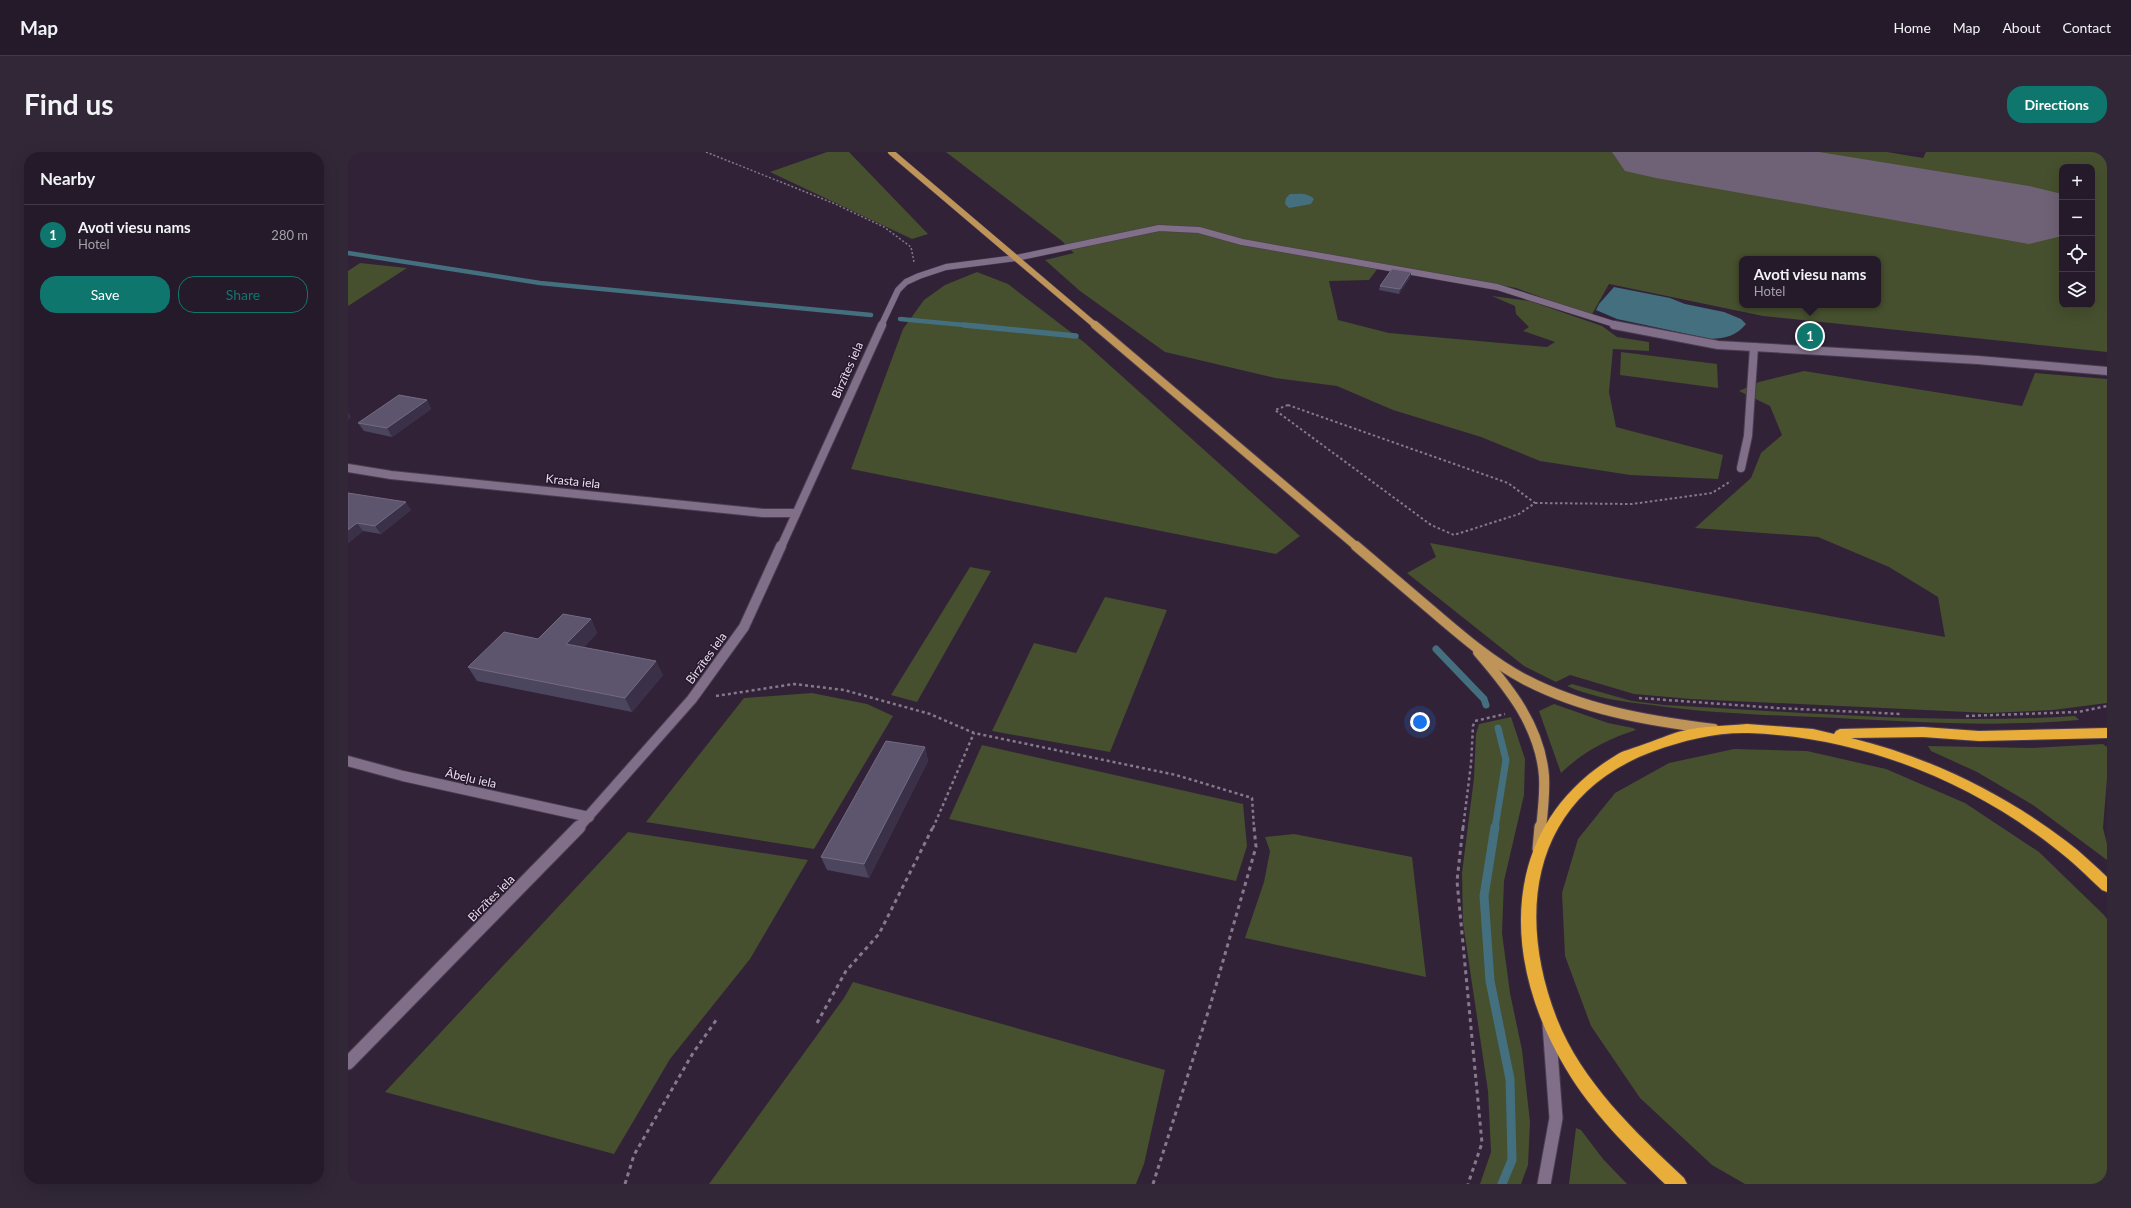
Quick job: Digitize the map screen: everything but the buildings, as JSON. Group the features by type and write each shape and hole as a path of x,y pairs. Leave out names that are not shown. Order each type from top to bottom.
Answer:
{"highway":[{"path":"1678,1184 1638,1148 1601,1105 1571,1062 1549,1018 1536,981 1528,944 1526,910 1530,878 1539,849 1553,820 1573,795 1602,771 1624,757 1656,744 1690,735 1726,730 1768,730 1812,734 1886,735 1923,732 1979,736 2107,733"},
{"path":"1812,734 1887,752 1962,783 2000,803 2036,826 2070,852 2107,886"}],"main road":[{"path":"891,152 1471,644 1523,679 1579,703 1642,719 1726,730"},
{"path":"1471,644 1523,708 1535,736 1543,767 1539,849"}],"street":[{"name":"Birzītes iela","path":"348,1063 589,817 692,699 744,627 898,290 906,282 919,276 946,267 1016,258 1160,228 1199,230 1242,242 1497,287 1542,300 1608,324 1718,345 1978,360 2107,371"},
{"path":"1741,468 1748,436 1754,347"},
{"name":"Krasta iela","path":"348,468 392,475 763,513 796,513"},
{"name":"Ābeļu iela","path":"348,761 403,776 589,817"},
{"path":"1544,1184 1556,1118 1549,1018"}],"path":[{"path":"706,152 833,203 884,227 911,247 919,276"},
{"path":"1535,503 1508,483 1288,405 1274,410 1431,525 1454,535 1519,514 1535,503 1632,504 1712,493 1730,482 1741,468"},
{"path":"692,699 794,684 844,690 930,714 974,733 1176,775 1252,798 1256,847 1210,1006 1153,1184"},
{"path":"1638,698 1777,708 1907,714"},
{"path":"1961,716 2078,712 2107,706"},
{"path":"1468,1184 1482,1143 1456,881 1471,764 1473,726 1475,721 1511,712"},
{"path":"818,1023 846,971 879,934 942,811 974,733"},
{"path":"625,1184 634,1155 693,1053 717,1019"}],"green space":[{"path":"827,152 849,152 928,234 912,239 770,172"},
{"path":"946,152 1887,152 1923,158 1926,152 2107,152 2107,352 1763,316 1609,284 1591,316 1516,288 1389,266 1378,268 1369,280 1329,281 1338,320 1389,333 1547,347 1555,342 1523,331 1529,327 1516,314 1515,306 1492,296 1530,301 1602,326 1617,337 1649,342 1649,351 1613,349 1609,392 1616,427 1723,455 1718,479 1630,475 1540,461 1481,437 1393,410 1337,386 1275,378 1165,352 1080,291 1045,260 1074,253 1062,241"},
{"path":"360,263 407,268 348,306 348,271"},
{"path":"977,272 1008,284 1085,343 1300,536 1276,554 851,469 903,329 924,300 945,285"},
{"path":"1621,352 1717,364 1718,388 1620,375"},
{"path":"1804,371 2022,406 2035,373 2107,379 2107,703 2053,710 1988,713 1691,699 1634,694 1570,675 1556,682 1524,666 1407,573 1436,557 1430,543 1945,637 1938,597 1889,567 1818,537 1695,528 1751,478 1761,453 1782,435 1770,406 1739,391 1759,382"},
{"path":"970,567 991,571 917,702 891,695"},
{"path":"1105,597 1167,610 1110,752 992,731 1034,643 1076,653"},
{"path":"1572,684 1632,701 1664,705 1818,714 1921,718 1972,719 2075,716 2079,720 1980,724 1734,713 1673,708 1620,701 1588,694 1567,686"},
{"path":"812,693 867,704 893,716 814,849 646,822 744,698"},
{"path":"1554,704 1608,723 1633,728 1636,730 1596,747 1569,765 1561,773 1539,711"},
{"path":"1511,717 1525,759 1524,795 1504,881 1502,933 1510,993 1522,1050 1530,1122 1528,1165 1521,1184 1480,1184 1491,1152 1488,1091 1463,923 1462,873 1474,778 1476,734 1479,724"},
{"path":"2103,744 2107,747 2107,778 2103,828 2107,844 2107,860 2033,805 1977,772 1931,751 1928,746 2032,748"},
{"path":"982,745 1243,804 1247,846 1236,881 949,819"},
{"path":"1734,749 1807,751 1886,769 1965,803 2039,852 2104,915 2107,919 2107,1184 1745,1184 1712,1165 1640,1098 1591,1026 1565,956 1562,893 1578,839 1615,793 1669,763"},
{"path":"628,832 808,860 750,959 670,1059 614,1154 385,1092"},
{"path":"1294,834 1412,857 1426,977 1245,938 1264,882 1270,851 1265,837"},
{"path":"853,982 1165,1070 1144,1164 1136,1184 709,1184 844,998"},
{"path":"1576,1128 1581,1130 1603,1159 1627,1184 1569,1184"}],"water":[{"path":"1290,194 1305,194 1314,199 1311,204 1289,208 1285,204 1286,198"},
{"path":"1614,287 1670,298 1685,304 1724,312 1741,319 1746,324 1730,336 1711,339 1617,319 1596,310 1599,304"}],"waterway":[{"path":"348,253 540,283 871,315"},
{"path":"900,319 975,326"},
{"path":"964,325 1076,336"},
{"path":"1436,649 1484,699 1486,705"},
{"path":"1495,828 1506,760 1498,728"},
{"path":"1495,827 1484,896 1490,981 1510,1079 1512,1160 1502,1184"}],"runway":[{"path":"1656,152 2029,215"}],"place":[{"name":"Avoti viesu nams","path":"1810,336"}]}
